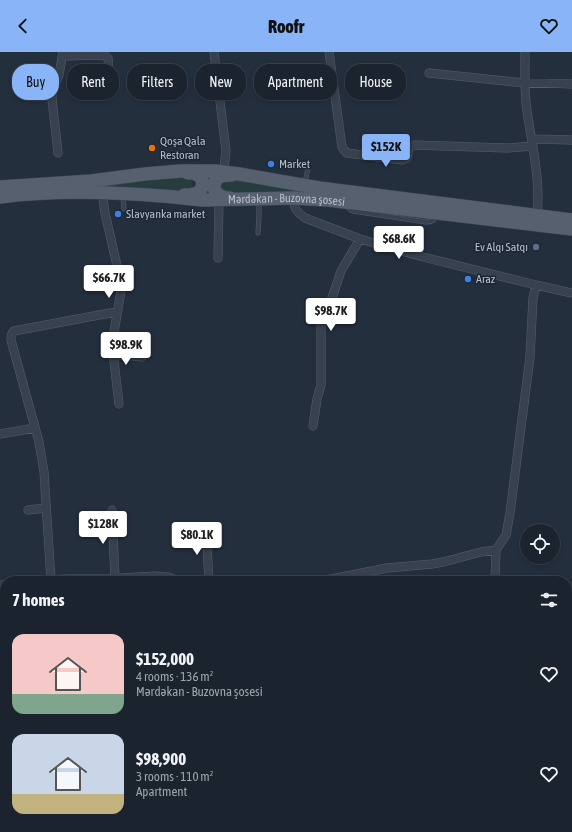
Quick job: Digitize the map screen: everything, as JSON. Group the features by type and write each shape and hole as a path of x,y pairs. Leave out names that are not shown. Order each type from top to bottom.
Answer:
{"main road":[{"path":"0,187 91,181 180,171 207,171 222,174"},
{"path":"164,196 196,194 202,188 202,181 199,176 180,171"},
{"path":"222,174 215,182 214,186 216,193 219,196 242,200"},
{"name":"Mərdəkan - Buzovna şosesi","path":"222,174 253,176 304,186 572,220"},
{"name":"Mərdəkan - Buzovna şosesi","path":"0,196 102,192 164,196 191,200 293,198 320,199 572,229"}],"street":[{"path":"214,52 226,151 222,174"},
{"path":"329,52 342,146 347,153 405,160 407,158 409,148 414,145 507,148 532,142 572,140"},
{"path":"525,52 527,110 537,175 537,216"},
{"path":"58,153 52,90 59,75 62,54 104,56 108,58 108,64"},
{"path":"429,73 525,83 572,84"},
{"path":"102,192 121,283 112,344 119,404"},
{"path":"293,198 296,210 305,218 360,239 431,259 572,293"},
{"path":"218,258 219,200"},
{"path":"312,426 321,385 321,329 323,318 330,304 341,271 360,239"},
{"path":"495,576 496,550 506,535 510,513 530,353 532,308 536,285"},
{"path":"52,576 44,472 39,442 11,340 12,333 14,331 117,312"},
{"path":"112,354 142,357"},
{"path":"0,434 35,428"},
{"path":"28,510 46,508"},
{"path":"112,510 115,576"},
{"path":"206,529 210,576"},
{"path":"346,576 387,568 443,562 481,552 496,550"}],"lane":[{"path":"304,186 308,168"},
{"path":"123,193 124,209"},
{"path":"258,233 259,199"}],"green space":[{"path":"184,177 191,180 193,186 192,188 183,192 84,186"},
{"path":"226,178 320,192 229,194 219,191 219,183"}],"place":[{"name":"Qoşa Qala Restoran","path":"152,148"},
{"name":"Market","path":"271,164"},
{"name":"Slavyanka market","path":"118,214"},
{"name":"Ev Alqı Satqı","path":"536,247"},
{"name":"Araz","path":"468,279"}]}
